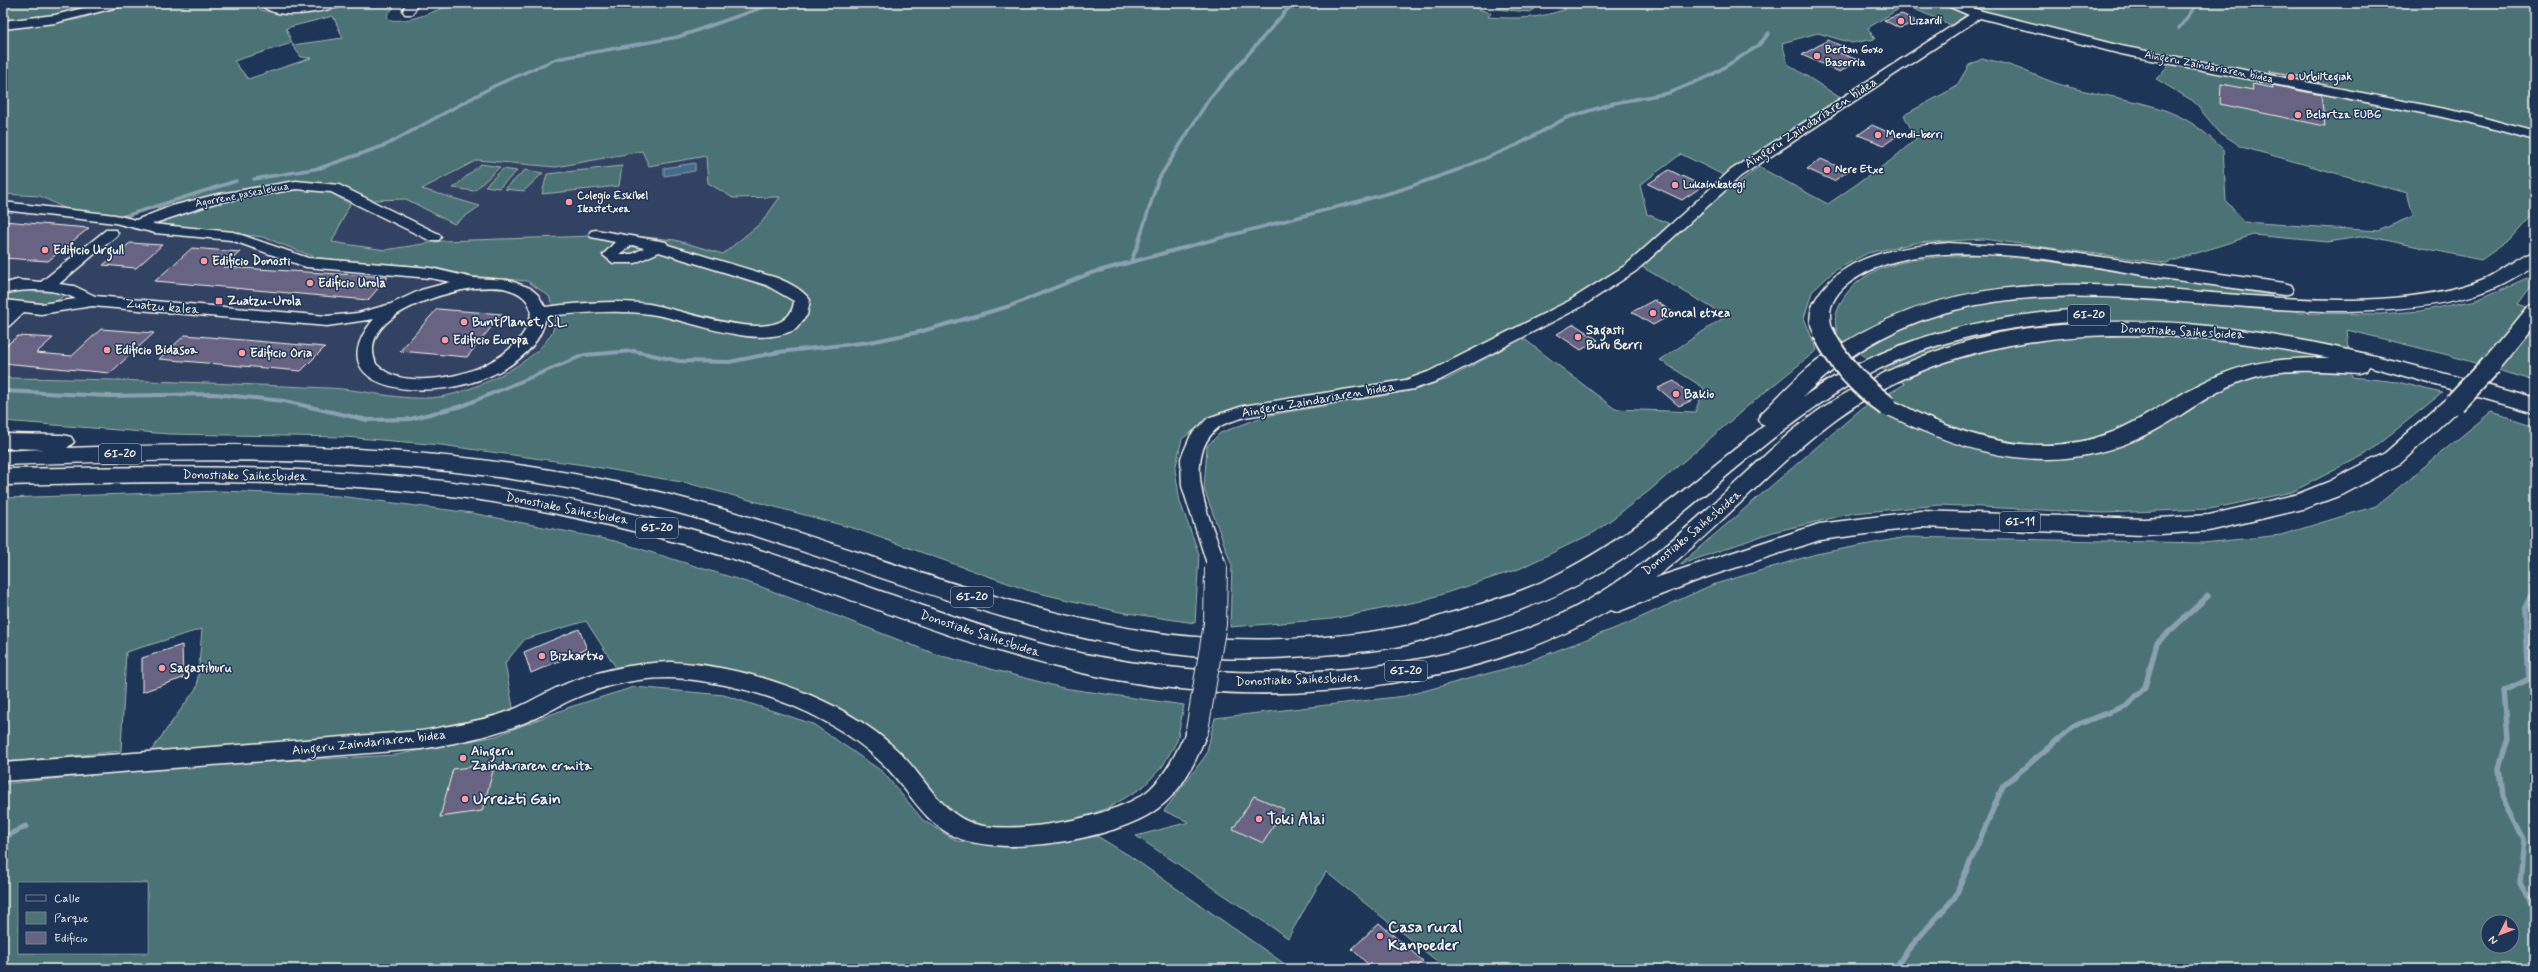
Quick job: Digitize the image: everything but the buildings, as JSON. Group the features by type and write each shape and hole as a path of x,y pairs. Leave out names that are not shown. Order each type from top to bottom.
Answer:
{"highway":[{"path":"2492,282 2396,294 2332,295 2244,285 2075,258 1983,248 1930,250 1883,258 1848,274 1835,286 1826,300 1820,315 1823,332 1830,351 1844,370 1861,388 1886,406 1917,422 1952,437 1990,447 2027,452 2063,453 2096,448 2121,439 2144,428 2213,384 2242,374 2276,366 2359,366 2535,411"},
{"path":"1684,500 1820,369 1882,331 1932,310 2000,295 2080,289 2148,291 2295,305 2403,303 2460,293 2492,282 2519,270 2535,257"},
{"name":"GI-11","path":"1568,622 1694,573 1819,532 1921,519 2144,527 2209,523 2303,501 2336,488 2393,458 2455,403 2491,365 2535,311"},
{"name":"Donostiako Saihesbidea","path":"3,458 237,452 330,454 446,462 584,484 690,508 811,544 1046,620 1110,635 1199,649 1293,648 1410,635 1520,603 1608,558 1810,402 1863,368 1905,350 1986,326 2051,317 2122,314 2212,318 2299,331 2361,345 2535,394"},
{"name":"Donostiako Saihesbidea","path":"3,477 216,474 347,478 426,485 505,496 612,516 666,530 787,568 1028,650 1117,671 1196,681 1237,683 1311,682 1396,673 1433,666 1503,647 1568,622 1616,593 1661,562 1806,433 1845,402 1913,366 1991,342 2048,332 2111,328 2180,330 2237,335 2288,342 2365,357 2445,378 2535,406"},
{"path":"3,441 199,445 237,452"},
{"path":"3,480 60,476"}],"street":[{"path":"3,25 55,19 118,3"},
{"path":"266,3 273,8 299,10 338,3"},
{"name":"Aingeru Zaindariaren bidea","path":"1947,3 1978,14 2121,50 2470,118 2535,136"},
{"name":"Aingeru Zaindariaren bidea","path":"3,772 421,740 479,730 522,716 567,693 607,679 644,671 682,671 744,681 797,698 822,710 874,743 896,762 918,794 940,817 966,832 994,837 1029,836 1072,830 1112,818 1146,804 1172,782 1188,758 1197,730 1215,624 1216,565 1191,486 1190,458 1197,438 1214,422 1243,412 1408,385 1455,367 1575,304 1631,268 1736,172 1978,14"},
{"name":"Agorrene pasealekua","path":"138,224 177,209 214,199 296,185 334,188 434,237"},
{"path":"3,206 115,219 155,229 233,236 306,262 414,271 473,283"},
{"path":"45,287 111,232"},
{"path":"366,345 364,352 367,364 375,374 390,381 409,385 431,385 455,381 478,373 518,351 531,338 538,324 540,312 611,306 650,310 754,330 781,329 794,323 802,311 802,300 774,282 661,246 632,239 596,234"},
{"path":"632,239 618,246 611,255 618,260 635,258 661,246"},
{"path":"414,271 425,281 424,289 417,298"},
{"name":"Zuatzu kalea","path":"327,321 349,328 366,345 379,323 402,306 417,298 455,286 473,283 494,283 519,289 536,301 540,312"},
{"name":"Zuatzu kalea","path":"3,289 17,285 45,287 71,292 92,301"},
{"name":"Zuatzu kalea","path":"50,308 67,300 71,292"},
{"name":"Zuatzu kalea","path":"3,305 50,308 92,301 327,321 358,318 402,306"},
{"path":"3,322 20,307"}],"shaded area":[{"name":"Colegio Eskibel Ikastetxea","path":"642,151 649,166 706,156 708,183 733,198 781,197 762,222 723,254 675,240 624,235 442,241 385,250 332,242 350,204 372,200 406,199 477,160 556,167"},
{"path":"695,163 695,171 664,176 664,168"},
{"path":"3,194 40,196 68,210 122,216 157,225 263,237 317,258 433,267 470,276 527,281 549,296 555,320 545,343 516,367 478,386 440,397 396,398 333,388 127,379 3,378"}],"green space":[{"path":"3,3 110,3 77,13 3,23"},
{"path":"128,3 255,3 261,10 284,15 318,12 350,3 398,3 387,15 389,20 407,20 415,18 457,3 1458,3 1491,13 1488,17 1528,18 1546,15 1566,9 1544,3 1939,3 1969,13 1951,25 1905,5 1868,28 1875,39 1852,43 1818,33 1782,43 1788,64 1842,99 1725,176 1681,154 1640,185 1647,214 1670,224 1608,281 1439,370 1398,381 1300,396 1216,414 1182,439 1175,470 1180,502 1199,554 1195,623 1120,612 1030,591 856,529 687,483 584,465 441,445 345,437 169,434 3,421 3,378 124,380 286,386 341,389 396,397 439,397 453,394 489,381 509,371 541,347 551,333 555,319 554,310 549,296 527,281 470,276 433,267 317,258 263,237 157,225 156,220 178,210 291,188 328,191 350,204 332,242 385,250 442,241 624,235 675,240 723,254 762,222 780,197 733,198 708,183 706,156 649,166 642,151 556,167 477,160 422,189 480,206 454,224 406,199 372,200 338,185 298,182 252,187 122,216 68,210 40,196 3,194 3,30 80,19","holes":["333,16 343,38 292,45 301,57 311,58 248,79 234,61 292,43 286,28"]},
{"path":"1502,3 1518,3 1535,9 1530,12 1495,9"},
{"path":"1953,3 2535,3 2535,133 2475,115 2094,41 1978,12"},
{"path":"1982,59 2004,63 2065,86 2131,100 2179,116 2193,124 2223,149 2226,201 2244,222 2378,231 2413,216 2407,193 2242,147 2219,132 2193,101 2156,79 2172,61 2472,121 2535,139 2535,212 2511,239 2481,260 2366,236 2328,242 2253,235 2166,263 1983,239 1915,243 1868,253 1834,271 1812,292 1804,318 1817,350 1749,405 1649,491 1595,532 1519,569 1421,601 1332,619 1230,627 1232,566 1204,489 1207,446 1220,433 1265,416 1410,391 1448,379 1523,338 1615,409 1695,412 1704,388 1660,360 1726,316 1642,267 1717,198 1759,167 1828,204 1890,161 1916,139 1904,115 1956,87 1969,65"},
{"path":"481,164 500,167 474,191 453,188"},
{"path":"622,166 619,186 542,194 547,174"},
{"path":"503,169 517,171 499,188 485,186"},
{"path":"525,170 543,173 524,191 505,189"},
{"path":"1993,255 2096,267 2271,295 2299,313 2381,314 2420,311 2477,300 2527,278 2535,281 2518,304 2535,310 2535,381 2448,355 2347,330 2352,377 2398,382 2442,393 2366,454 2292,492 2210,509 2104,513 1940,505 1854,513 1773,532 1679,565 1861,409 1905,384 1838,339 1835,324 1836,315 1846,295 1861,280 1880,269 1902,262 1949,256"},
{"path":"17,290 61,293 63,296 52,302 34,304 16,303 3,299 4,294"},
{"path":"2491,412 2535,426 2535,969 1441,969 1443,966 1326,872 1288,938 1136,836 1189,822 1164,811 1206,755 1215,718 1405,696 1519,665 1626,624 1712,585 1816,554 1906,537 2203,543 2281,535 2376,506"},
{"path":"221,491 339,496 472,513 615,541 759,586 938,655 1063,688 1184,705 1177,741 1162,767 1143,787 1110,807 1069,823 1027,829 994,829 956,816 800,692 617,669 586,621 525,639 505,663 514,713 426,731 151,751 197,687 202,629 126,652 121,751 3,763 3,498"},
{"path":"634,687 724,695 813,724 883,772 923,820 957,841 1013,847 1097,836 1130,856 1292,969 3,969 3,784 168,767 395,755 496,736 570,707"}],"waterway":[{"path":"254,179 320,168 386,145 494,86 556,59 678,37 775,3"},
{"path":"1136,250 1158,180 1209,99 1293,3"},
{"path":"2179,28 2198,3"},
{"path":"1175,250 1397,191 1460,169 1517,145 1566,118 1614,103 1669,93 1710,76 1758,46 1769,33"},
{"path":"122,217 236,181"},
{"path":"1131,262 1136,249"},
{"path":"3,391 109,396 214,394 284,401 367,420 410,419 462,406 584,355 634,351 679,361 729,362 779,352 870,342 919,332 1010,306 1091,273 1179,249"},
{"path":"2535,589 2525,610 2529,679 2504,691 2508,738 2499,768 2502,797 2524,839 2520,883 2535,913"},
{"path":"1895,969 1906,952 1955,897 2003,786 2074,726 2128,705 2145,687 2157,643 2208,596"},
{"path":"3,838 26,826"}],"place":[{"name":"Lizardi","path":"1901,21"},
{"name":"Bertan Goxo Baserria","path":"1817,56"},
{"name":"Urbiltegiak","path":"2291,77"},
{"name":"Belartza EUBG","path":"2298,115"},
{"name":"Mendi-berri","path":"1878,135"},
{"name":"Nere Etxe","path":"1827,170"},
{"name":"Lukainkategi","path":"1675,185"},
{"name":"Colegio Eskibel Ikastetxea","path":"569,202"},
{"name":"Edificio Urgull","path":"45,250"},
{"name":"Edificio Donosti","path":"204,261"},
{"name":"Edificio Urola","path":"310,283"},
{"name":"Zuatzu-Urola","path":"219,301"},
{"name":"Roncal etxea","path":"1653,313"},
{"name":"BuntPlanet, S.L.","path":"464,322"},
{"name":"Sagasti Buru Berri","path":"1578,337"},
{"name":"Edificio Europa","path":"445,340"},
{"name":"Edificio Bidasoa","path":"107,350"},
{"name":"Edificio Oria","path":"242,353"},
{"name":"Bakio","path":"1676,394"},
{"name":"Bizkartxo","path":"542,656"},
{"name":"Sagastiburu","path":"162,668"},
{"name":"Aingeru Zaindariaren ermita","path":"463,758"},
{"name":"Urreizti Gain","path":"465,799"},
{"name":"Toki Alai","path":"1259,819"},
{"name":"Casa rural Kanpoeder","path":"1380,936"}]}
